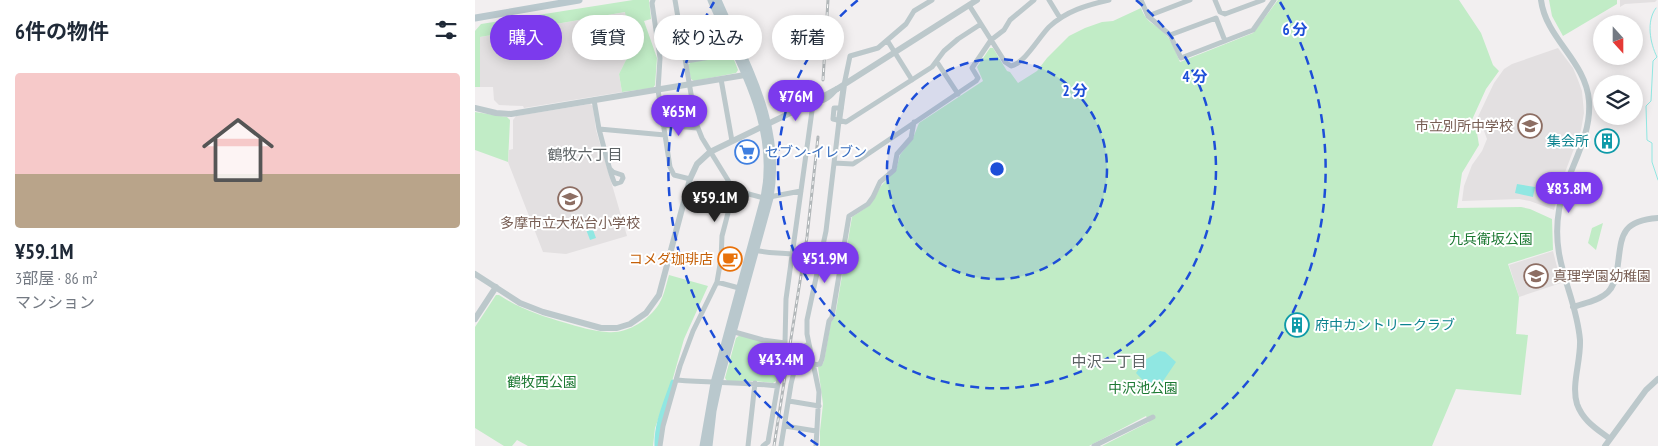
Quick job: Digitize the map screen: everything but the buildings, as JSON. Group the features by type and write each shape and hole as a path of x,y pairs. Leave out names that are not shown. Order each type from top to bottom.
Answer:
{"main road":[{"path":"475,18 579,0"},
{"path":"711,0 718,15"},
{"path":"703,446 716,383 755,250 773,168 761,99 718,0"},
{"path":"738,60 766,124"},
{"path":"731,331 739,288 767,198"},
{"path":"709,446 716,383"}],"street":[{"path":"653,0 654,16"},
{"path":"675,0 678,15"},
{"path":"817,446 816,431 819,392 809,344 807,320 822,255 841,108 841,87 850,56 878,48 906,24 914,12 932,0"},
{"path":"475,274 533,308 592,326 609,329 635,321 651,308 659,295 690,179 697,164 710,152 841,87 895,53 967,2 977,0"},
{"path":"833,163 853,164 976,81 978,78 972,68 991,40 1005,30 1010,20 1034,0"},
{"path":"1049,0 1060,18"},
{"path":"967,2 1005,62 1014,66 1026,56 1060,18 1079,8 1109,0"},
{"path":"1141,0 1147,16 1170,35 1181,58 1253,30 1275,0"},
{"path":"1147,16 1190,0"},
{"path":"1215,0 1220,12 1225,14 1263,0"},
{"path":"1541,0 1552,32 1579,70 1587,89 1589,120 1564,189 1557,224 1559,257 1573,307 1580,342 1580,360 1575,390 1577,403 1586,420 1610,439"},
{"path":"1170,35 1216,18 1225,41"},
{"path":"839,121 846,122 932,67 944,51 958,38 981,24"},
{"path":"887,40 912,80"},
{"path":"660,60 658,90 671,172 674,175 690,179"},
{"path":"692,60 686,61 697,128 734,190 767,198 801,191"},
{"path":"937,62 958,94"},
{"path":"475,108 511,114 745,75"},
{"path":"721,79 732,141"},
{"path":"594,100 599,129 610,169"},
{"path":"763,446 768,442 785,343 786,299 812,111 811,102"},
{"path":"814,365 822,362 829,321 833,317 849,216 868,204 880,182 894,170 897,154 911,138 914,122"},
{"path":"663,125 697,128"},
{"path":"599,129 665,135"},
{"path":"661,446 663,426 693,331 717,282 722,236 734,190"},
{"path":"1573,307 1599,298 1612,286 1615,280 1621,240 1629,226 1640,220 1658,218"},
{"path":"755,250 770,254 779,252 792,254"},
{"path":"822,255 842,258"},
{"path":"717,282 739,288"},
{"path":"475,319 495,287"},
{"path":"731,331 763,340 785,343"},
{"path":"781,446 791,384 800,348 809,344"},
{"path":"1605,446 1646,390 1658,379"},
{"path":"677,380 755,383 777,386"},
{"path":"748,446 755,383"},
{"path":"789,401 819,406"},
{"path":"1094,446 1153,417"},
{"path":"785,426 816,431"}],"shaded area":[{"path":"1620,0 1657,0 1655,2 1625,4 1620,7"},
{"path":"626,12 626,15 608,15"},
{"path":"572,21 572,60 626,60 619,74 622,92 524,108 523,106 499,105 494,100 493,87 480,87 480,37 490,35 490,60 562,60 562,23"},
{"name":"市立別所中学校","path":"1558,48 1573,68 1578,80 1582,91 1584,113 1581,130 1561,183 1554,210 1519,199 1462,201 1464,186 1472,165 1482,151 1487,139 1484,131 1475,123 1494,83 1504,69 1512,64"},
{"name":"多摩市立大松台小学校","path":"590,104 593,106 596,130 627,236 566,254 543,252 508,162 509,150 513,149 513,120 516,116"},
{"name":"真理学園幼稚園","path":"1553,251 1561,283 1519,297 1509,265"}],"green space":[{"path":"633,0 649,0 651,19 644,21 644,15 626,15 625,12 608,15 572,15 572,21 562,23 562,15 538,15"},
{"name":"府中カントリークラブ","path":"1278,0 1459,0 1481,33 1493,65 1499,71 1486,89 1471,122 1477,133 1479,145 1462,173 1457,208 1521,207 1552,219 1553,250 1508,264 1519,297 1516,334 1528,335 1521,395 1456,389 1432,446 1102,446 1149,422 1146,416 1089,446 820,446 823,404 818,367 824,361 831,322 835,317 852,217 870,205 881,186 896,170 900,155 913,138 919,123 983,81 977,67 990,48 993,48 1007,71 1010,72 1018,83 1037,71 1069,36 1102,22 1113,21 1141,8 1146,18 1167,37 1174,47 1180,62 1253,33"},
{"path":"1549,0 1617,0 1617,4 1598,15 1593,15 1593,18 1563,36 1552,16"},
{"path":"644,21 654,49 654,60 657,60 655,85 653,88 622,92 619,74 626,60 644,60"},
{"path":"490,23 490,35 480,37 480,87 475,87 475,31 481,24"},
{"path":"734,60 738,70 736,73 694,81 691,79 688,65 691,62"},
{"path":"475,112 507,117 510,120 508,162 475,150"},
{"path":"1603,223 1596,250 1588,243 1592,228"},
{"name":"鶴牧西公園","path":"669,275 708,286 684,339 673,378 655,428 653,446 528,446 517,440 512,446 504,446 475,428 475,327 496,295 548,318 591,330 615,332 629,329 649,316 661,301"},
{"path":"740,335 780,344 782,347 776,381 773,383 727,381 725,378 736,338"}],"water":[{"path":"1517,184 1535,187 1533,197 1515,193"},
{"path":"593,221 595,226 592,227 596,238 590,240 584,224"},
{"path":"1160,351 1165,352 1176,362 1155,393 1136,373 1145,360"}],"waterway":[{"path":"1656,8 1651,19 1650,32 1652,45 1657,57 1653,61 1651,101 1646,106 1647,140 1652,143 1652,162 1658,180"},
{"path":"657,446 660,422 673,382"}],"railway":[{"path":"823,80 828,0"},
{"path":"774,446 807,237 818,137"}],"place":[{"name":"市立別所中学校","path":"1530,126"},
{"name":"集会所","path":"1607,141"},
{"name":"セブン-イレブン","path":"747,152"},
{"name":"多摩市立大松台小学校","path":"570,199"},
{"name":"コメダ珈琲店","path":"730,259"},
{"name":"真理学園幼稚園","path":"1536,276"},
{"name":"府中カントリークラブ","path":"1297,325"}],"district":[{"name":"鶴牧六丁目","path":"585,154"},
{"name":"中沢一丁目","path":"1109,361"}],"park label":[{"name":"九兵衛坂公園","path":"1491,239"},
{"name":"中沢池公園","path":"1143,388"}]}
